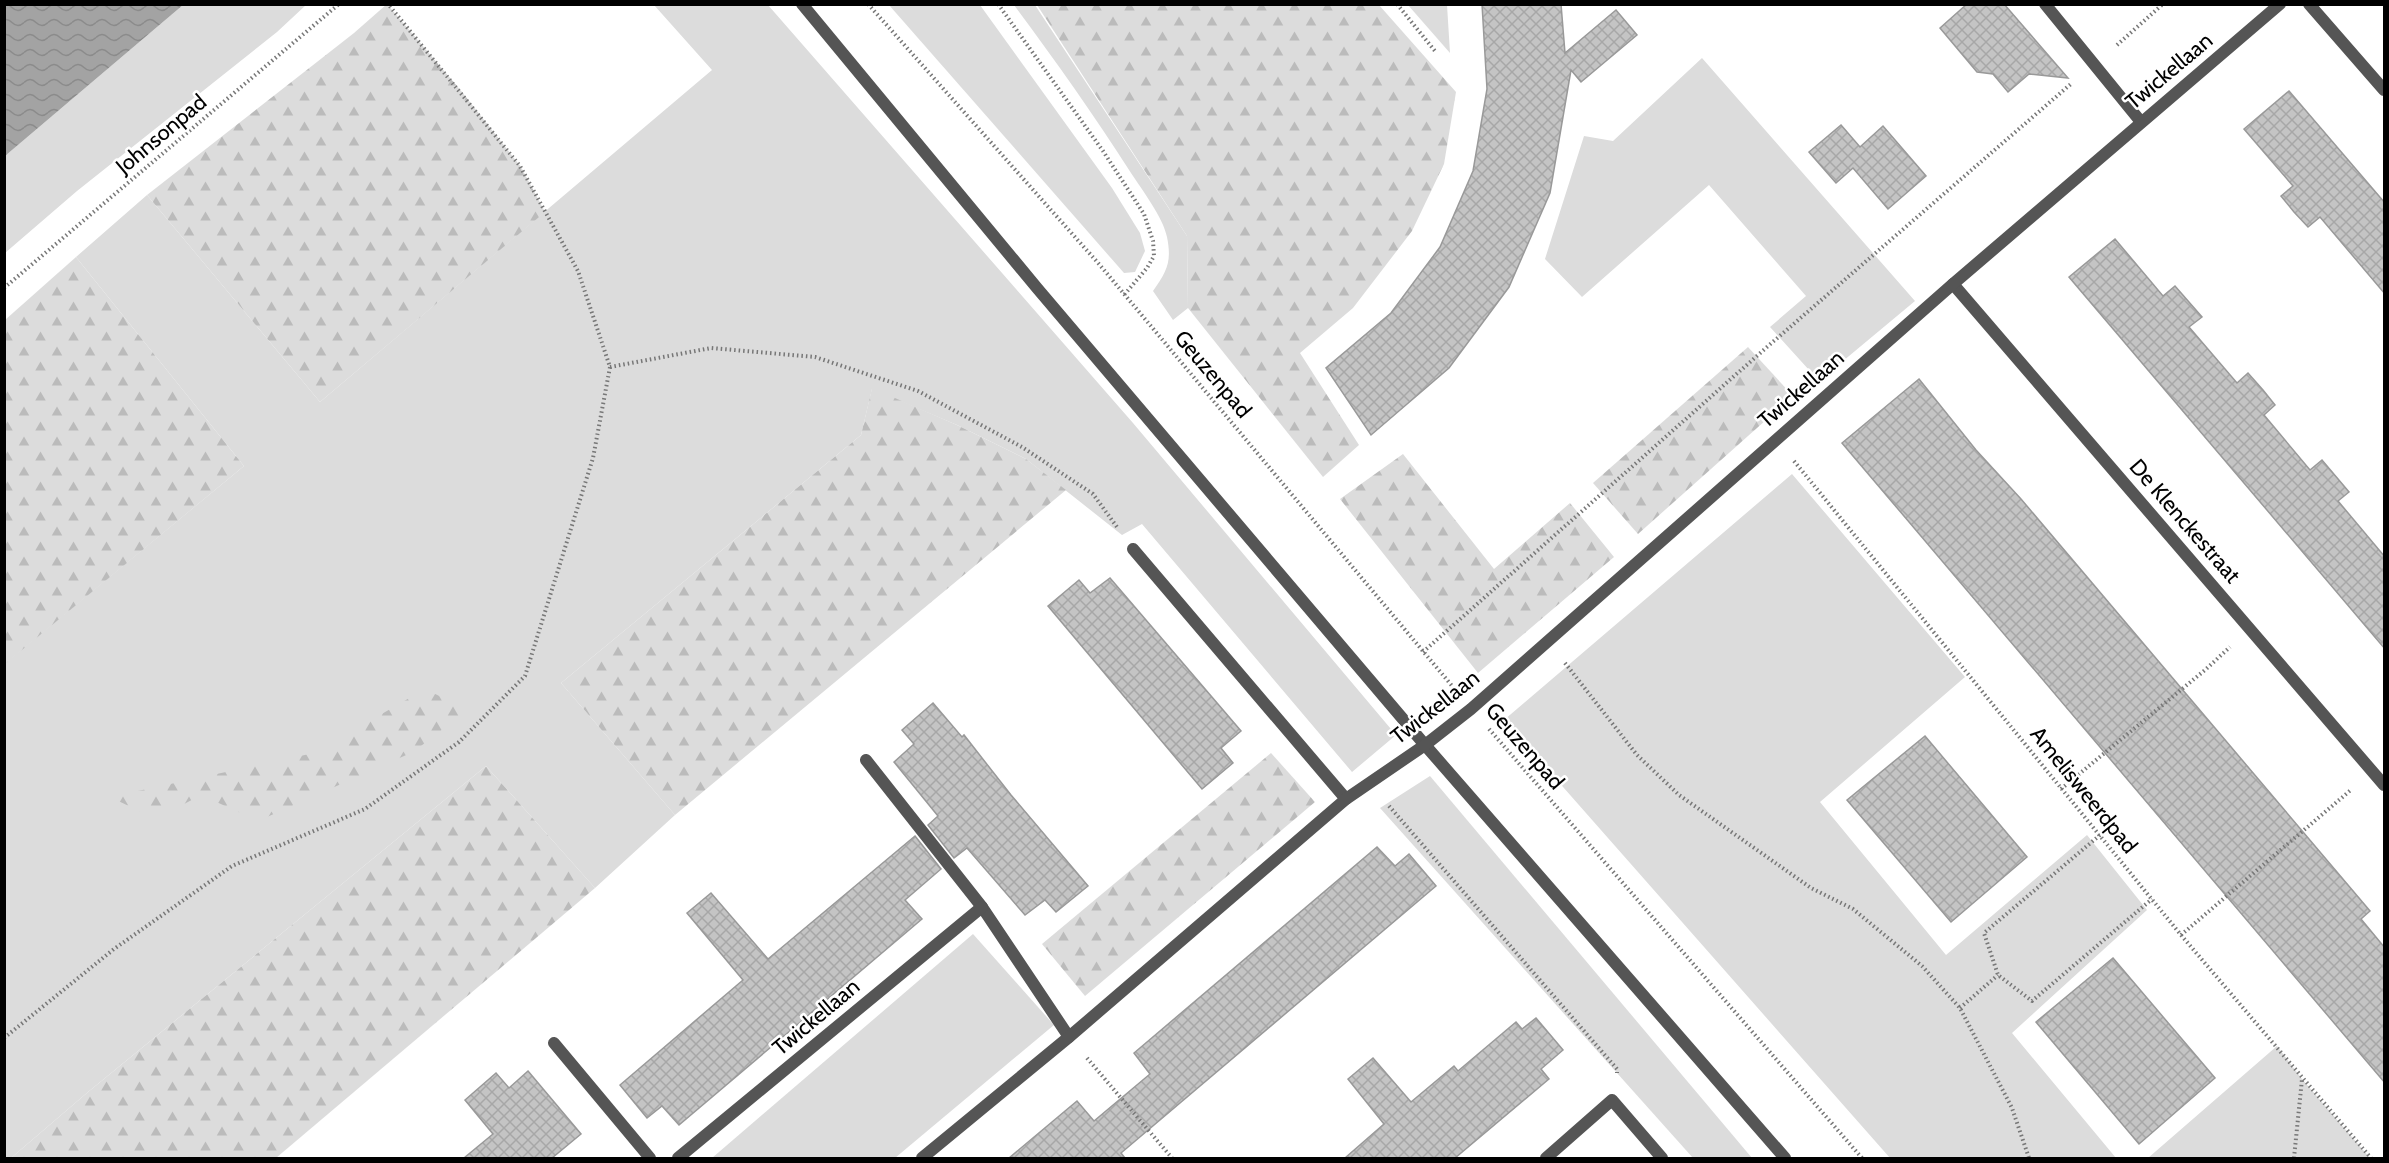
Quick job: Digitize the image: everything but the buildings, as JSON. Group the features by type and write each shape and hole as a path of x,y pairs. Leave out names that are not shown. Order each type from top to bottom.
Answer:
{"street":[{"path":"802,4 1045,298 1425,745 1785,1158"},
{"path":"2045,4 2141,122"},
{"name":"Twickellaan","path":"922,1158 1069,1037 1346,799 1425,745 1471,709 1953,284 2280,4"},
{"path":"2309,4 2385,90"},
{"name":"De Klenckestraat","path":"1953,284 2385,785"},
{"path":"1133,549 1346,799"},
{"path":"867,760 982,907 1069,1037"},
{"name":"Twickellaan","path":"678,1158 982,907"},
{"path":"555,1043 650,1158"},
{"path":"1546,1158 1612,1100 1662,1158"}],"path":[{"name":"Johnsonpad","path":"4,288 339,4"},
{"path":"4,1038 114,949 232,866 365,809 459,742 525,676 593,458 610,367 578,271 520,166 388,4"},
{"name":"Geuzenpad","path":"868,4 1124,295 1471,709 1862,1158"},
{"path":"998,4 1103,151 1144,214 1153,241 1154,256 1124,295"},
{"path":"1396,4 1435,51"},
{"path":"1423,652 1767,347 2163,4"},
{"path":"610,367 711,348 815,357 918,391 1022,447 1093,494 1133,549"},
{"name":"Amelisweerdpad","path":"1776,439 2152,899 2371,1158"},
{"path":"2061,789 2205,670 2250,628"},
{"path":"1548,641 1637,755 1679,795 1811,888 1853,909 1922,966 1960,1008 2012,1108 2029,1158"},
{"path":"2181,934 2372,771"},
{"path":"1368,783 1617,1069 1612,1100"},
{"path":"2100,835 1984,933 1998,975 2032,1001 2152,899"},
{"path":"1960,1008 1998,975"},
{"path":"1069,1037 1172,1158"},
{"path":"2294,1158 2302,1079"}],"green space":[{"path":"387,4 462,92 521,167 545,212 320,402 147,195 354,33"},
{"path":"183,5 306,5 277,32 77,191 5,253 5,156"},
{"path":"654,5 768,5 1133,423 1396,735 1352,772 1142,524 1122,535 1026,459 957,425 872,389 861,435 561,683 675,815 595,888 486,766 88,1092 11,1158 5,1158 4,664 244,466 76,257 147,195 320,402 712,70"},
{"path":"889,5 980,5 1112,188 1140,233 1145,251 1135,272 1124,273"},
{"path":"1014,5 1035,5 1187,236 1188,308 1173,320 1153,291 1165,272 1169,253 1165,229 1157,212 1089,109"},
{"path":"1037,5 1379,5 1456,92 1444,164 1412,231 1353,308 1300,353 1359,445 1323,477 1188,308 1187,236"},
{"path":"1408,5 1447,5 1450,53"},
{"path":"1702,58 1915,301 1819,381 1770,327 1806,296 1709,185 1582,297 1545,259 1584,136 1613,141"},
{"path":"76,257 244,466 5,664 5,320"},
{"path":"1748,347 1793,396 1638,534 1593,483"},
{"path":"872,388 957,425 1026,459 1066,490 675,815 561,683 861,435"},
{"path":"1403,454 1494,569 1570,503 1614,557 1478,673 1340,499"},
{"path":"1792,474 1965,677 1820,802 1946,955 2087,835 2147,910 2012,1033 2116,1158 1890,1158 1504,720"},
{"path":"425,689 468,710 413,752 258,821 201,795 156,819 110,797 314,753"},
{"path":"1271,753 1315,802 1085,996 1042,944"},
{"path":"486,766 595,888 276,1158 11,1158 88,1092"},
{"path":"1430,776 1752,1158 1693,1158 1380,808"},
{"path":"973,934 1054,1025 895,1158 712,1158"},
{"path":"2277,1046 2302,1079 2370,1158 2148,1158"}],"water":[{"path":"5,4 183,4 183,5 5,156"}]}
